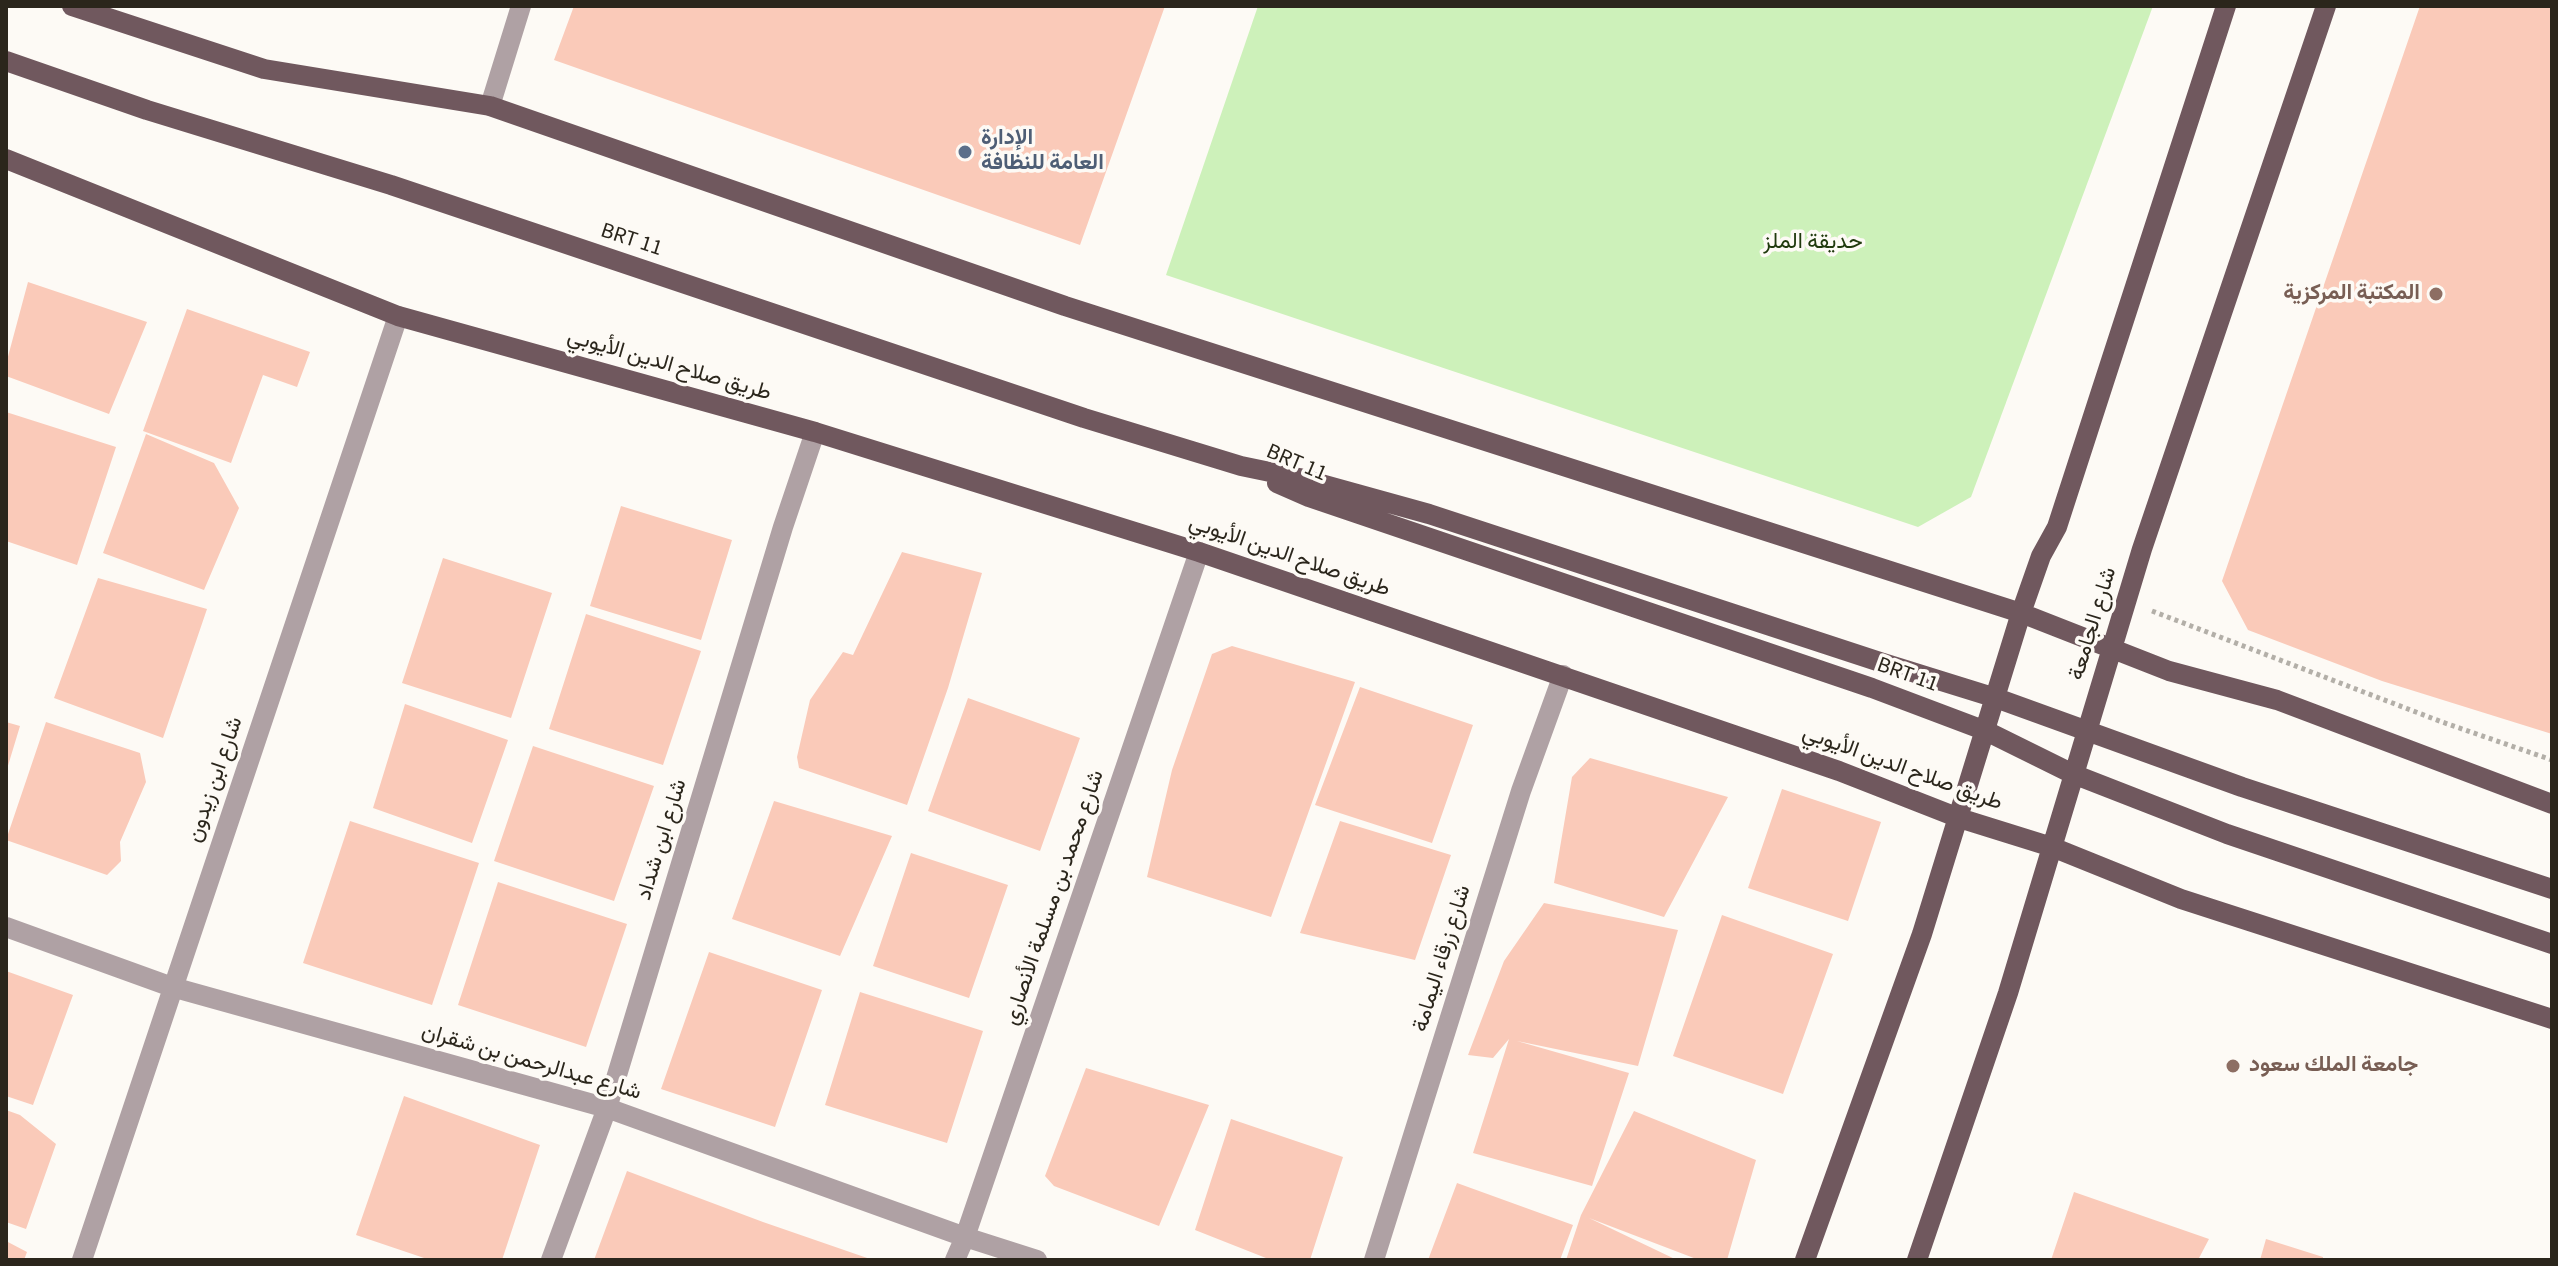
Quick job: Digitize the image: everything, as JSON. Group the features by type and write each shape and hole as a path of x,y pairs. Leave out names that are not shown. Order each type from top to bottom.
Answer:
{"main road":[{"path":"72,6 264,69 490,106 1065,306 2021,613 2169,671 2277,700 2552,804"},
{"path":"1805,1260 1922,934 2021,613 2041,556 2057,527 2226,6"},
{"name":"شارع الجامعة","path":"1917,1260 2008,993 2125,601 2327,9"},
{"name":"BRT 11","path":"6,61 147,110 391,185 929,368 1241,466 1299,478 1429,514 1996,698 2242,787 2552,889"},
{"name":"طريق صلاح الدين الأيوبي","path":"6,159 398,316 815,432 1199,552 1839,771 1959,818 2052,847 2181,899 2552,1019"},
{"name":"BRT 11","path":"1241,466 1309,497 1857,683 1986,731 2073,774 2227,834 2552,944"}],"street":[{"path":"490,106 521,6"},
{"name":"شارع ابن زيدون","path":"82,1260 398,316"},
{"name":"شارع ابن شداد","path":"551,1260 607,1108 783,527 815,432"},
{"name":"شارع محمد بن مسلمة الأنصاري","path":"955,1260 1199,552"},
{"name":"شارع زرقاء اليمامة","path":"1374,1260 1521,791 1563,675"},
{"name":"شارع عبدالرحمن بن شقران","path":"6,927 172,987 607,1108 1037,1260"}],"path":[{"path":"2125,601 2442,722 2552,760"}],"green space":[{"name":"حديقة الملز","path":"1258,6 2153,6 1971,497 1918,527 1166,275"}],"building":[{"name":"الإدارة العامة للنظافة","path":"574,6 1165,6 1080,245 554,60"},
{"name":"المكتبة المركزية","path":"2420,6 2552,6 2552,734 2382,681 2248,630 2222,581"},
{"path":"28,282 147,322 109,414 6,376 6,364"},
{"path":"187,309 310,352 297,387 263,375 231,463 143,431"},
{"path":"6,412 116,447 77,565 6,541"},
{"path":"146,434 214,463 239,508 204,590 103,553"},
{"path":"621,506 732,540 701,640 590,606"},
{"path":"902,552 982,573 948,688 907,805 799,768 797,757 810,700 843,652 853,655"},
{"path":"443,558 552,593 511,718 402,683"},
{"path":"98,578 207,609 163,738 54,698"},
{"path":"586,614 701,651 663,765 549,729"},
{"path":"1232,646 1355,682 1271,917 1147,877 1172,770 1212,654"},
{"path":"1360,687 1473,725 1432,843 1315,805"},
{"path":"968,698 1080,738 1040,851 928,811"},
{"path":"405,704 508,740 472,843 373,808"},
{"path":"6,722 20,726 7,769 6,769"},
{"path":"46,722 140,753 146,782 120,842 121,861 107,875 6,840"},
{"path":"533,746 654,786 614,901 494,861"},
{"path":"1590,758 1728,797 1664,917 1554,883 1572,777"},
{"path":"1782,789 1881,822 1848,921 1748,888"},
{"path":"774,801 892,836 840,956 732,919"},
{"path":"350,821 479,863 432,1005 303,963"},
{"path":"1340,821 1451,855 1415,960 1300,933"},
{"path":"911,853 1008,885 969,998 873,966"},
{"path":"498,882 627,924 586,1047 458,1005"},
{"path":"1544,903 1678,930 1638,1066 1517,1041 1629,1073 1592,1186 1473,1153 1509,1039 1493,1058 1468,1055 1504,961"},
{"path":"1722,915 1833,954 1783,1094 1673,1056"},
{"path":"709,952 822,990 775,1127 661,1089"},
{"path":"6,971 73,995 33,1105 6,1096"},
{"path":"860,992 983,1031 947,1143 825,1105"},
{"path":"1086,1068 1209,1105 1159,1226 1054,1186 1045,1176"},
{"path":"404,1096 540,1145 502,1260 430,1260 356,1235"},
{"path":"6,1110 20,1115 56,1144 26,1229 6,1222"},
{"path":"1634,1111 1756,1160 1727,1260 1699,1260 1589,1218 1677,1260 1566,1260 1581,1215"},
{"path":"1231,1119 1343,1157 1310,1260 1271,1260 1195,1230"},
{"path":"627,1171 763,1222 873,1260 594,1260"},
{"path":"1457,1183 1573,1225 1560,1260 1428,1260"},
{"path":"2074,1192 2209,1239 2198,1260 2051,1260"},
{"path":"2266,1239 2323,1257 2323,1260 2260,1260"},
{"path":"6,1241 27,1252 24,1260 6,1260"}],"place":[{"name":"الإدارة العامة للنظافة","path":"965,152"},
{"name":"المكتبة المركزية","path":"2436,294"},
{"name":"جامعة الملك سعود","path":"2233,1066"}]}
